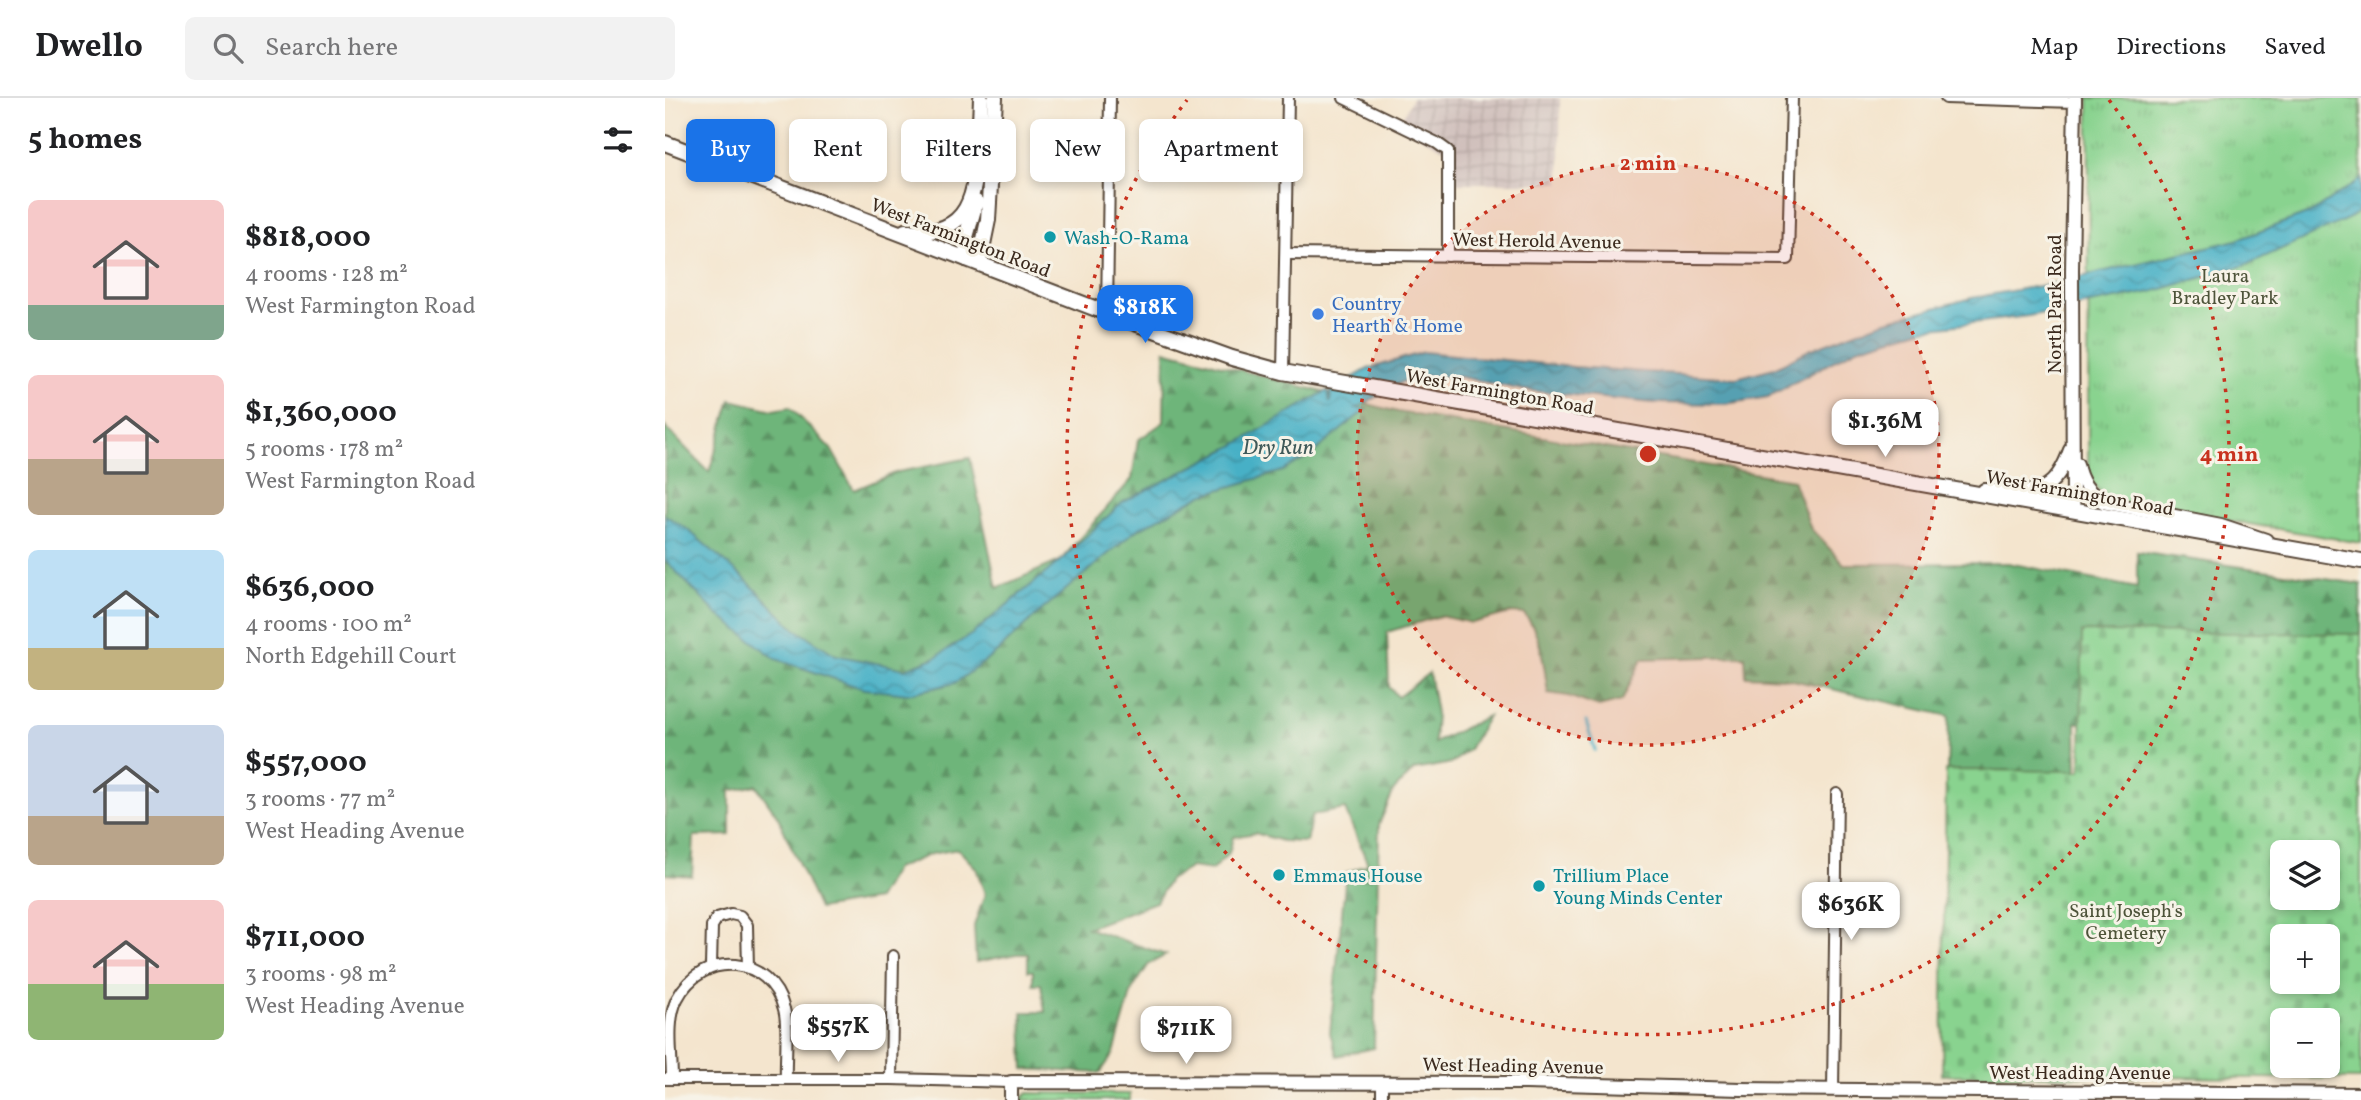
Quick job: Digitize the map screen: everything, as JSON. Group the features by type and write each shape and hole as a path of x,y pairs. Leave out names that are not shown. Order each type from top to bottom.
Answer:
{"main road":[{"path":"981,98 977,198 966,237 967,259 981,254 986,231 995,98"},
{"path":"871,223 901,231 929,232 947,228 958,220 971,198 981,114"},
{"name":"West Farmington Road","path":"665,143 1107,313 1232,358 1283,372 2361,561"}],"street":[{"path":"1107,313 1110,98"},
{"path":"1283,372 1288,98"},
{"path":"1344,98 1437,143 1448,151 1448,256"},
{"name":"West Herold Avenue","path":"1286,254 1788,259 1792,98"},
{"path":"1946,98 2075,100"},
{"name":"North Park Road","path":"2073,511 2072,270 2075,100"},
{"path":"1958,490 2039,490 2055,480 2073,443"},
{"path":"2073,443 2079,474 2090,494 2103,502 2221,525 2297,550"},
{"path":"1833,1090 1837,794"},
{"path":"711,966 712,926 717,918 731,914 740,916 747,925 748,968"},
{"path":"891,1079 893,956"},
{"path":"668,1079 672,1018 676,1000 687,984 711,966 729,963 748,968 777,992 785,1010 786,1079"},
{"name":"West Heading Avenue","path":"668,1079 1382,1082 1741,1094 1833,1090 2107,1096 2361,1094"},
{"path":"1011,1082 1011,1100"},
{"path":"1382,1082 1382,1100"}],"shaded area":[{"path":"1412,98 1560,98 1560,183 1449,183 1448,151 1399,125"}],"green space":[{"name":"Laura Bradley Park","path":"2089,98 2361,98 2361,543 2107,500 2088,478"},
{"path":"1165,350 1398,412 1793,480 1811,529 1844,564 2008,563 2137,588 2137,552 2361,584 2361,804 2102,723 2076,723 2077,784 2009,786 2008,770 1947,770 1949,716 1784,678 1746,676 1745,656 1642,659 1622,701 1599,707 1568,696 1548,693 1535,631 1524,614 1510,613 1472,623 1440,616 1387,632 1389,687 1398,697 1429,673 1436,713 1434,743 1488,716 1469,749 1452,763 1414,770 1394,790 1379,824 1374,1048 1337,1056 1330,1033 1346,873 1368,864 1345,809 1312,815 1306,842 1282,841 1255,833 1233,837 1229,853 1212,870 1191,867 1169,880 1156,902 1087,928 1166,955 1149,964 1132,990 1114,1053 1100,1073 1024,1069 1022,1012 1045,1012 1041,984 1033,984 1033,971 1028,971 1028,954 976,962 974,926 985,894 976,868 958,849 931,854 895,869 877,899 819,909 778,817 756,785 730,791 730,835 694,836 692,876 665,874 665,427 709,472 731,400 773,410 790,407 831,449 854,490 898,472 970,458 997,588 1060,561 1132,479 1138,440 1164,422"},
{"name":"Saint Joseph's Cemetery","path":"2082,632 2361,634 2361,1079 1942,1075 1946,770 2081,771"},
{"path":"1028,1093 1130,1094 1130,1100 1020,1100"}],"water":[{"name":"Dry Run","path":"2361,179 2361,209 2352,217 2246,265 2152,292 2028,316 1924,329 1857,348 1768,397 1725,404 1653,403 1523,390 1461,377 1424,376 1402,382 1357,408 1366,409 1312,454 1283,471 1202,495 1135,531 995,654 955,683 907,694 864,689 776,659 717,614 665,560 665,515 687,529 744,578 794,628 836,655 905,669 934,658 972,634 1060,561 1123,502 1233,446 1328,390 1330,403 1331,390 1368,369 1424,352 1574,367 1736,378 1774,368 1809,350 1882,322 1972,298 2050,284 2237,240 2312,212"}],"waterway":[{"path":"1586,722 1595,750"}],"place":[{"name":"Wash-O-Rama","path":"1050,237"},
{"name":"Country Hearth & Home","path":"1318,314"},
{"name":"Emmaus House","path":"1279,875"},
{"name":"Trillium Place Young Minds Center","path":"1539,886"}]}
